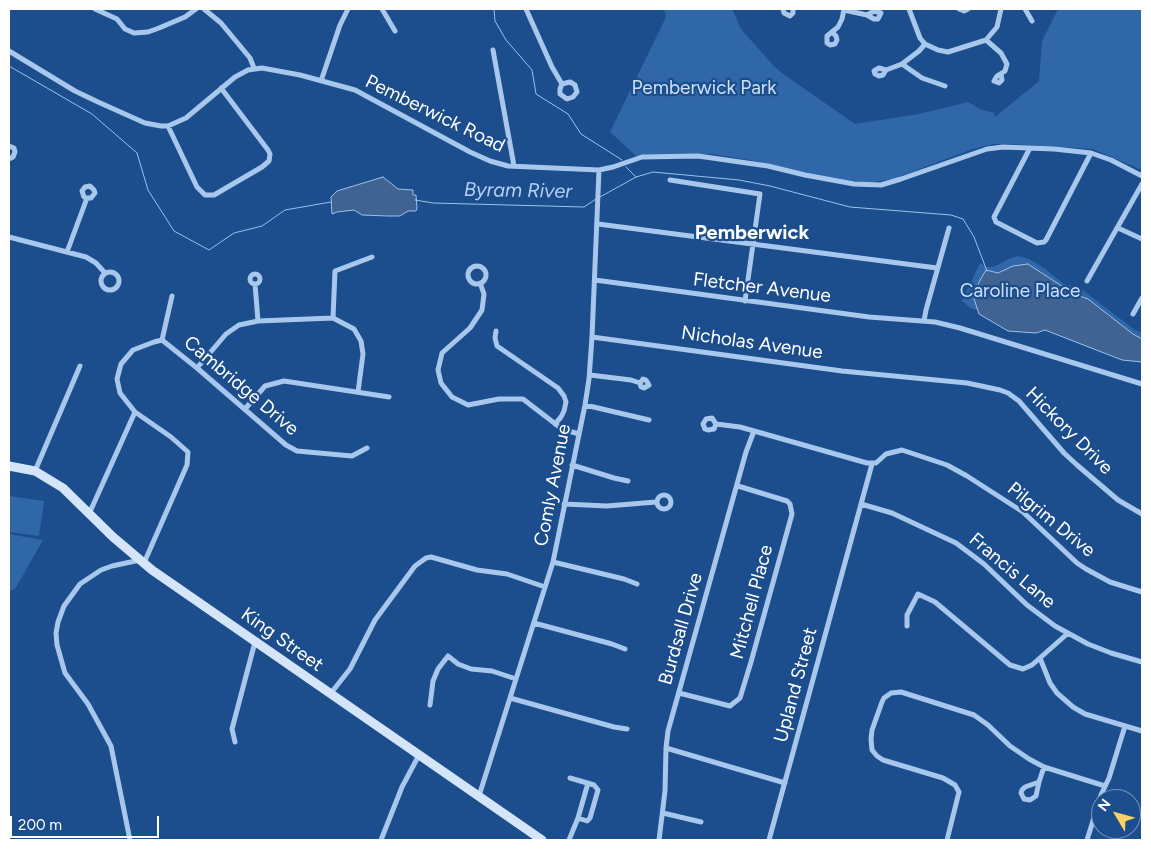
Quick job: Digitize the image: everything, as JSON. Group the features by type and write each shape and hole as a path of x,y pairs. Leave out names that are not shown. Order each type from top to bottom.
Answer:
{"main road":[{"name":"King Street","path":"9,466 35,471 63,488 142,562 542,840"}],"street":[{"path":"95,9 117,19 126,29 134,33 148,32 159,28 185,17 196,9"},
{"path":"9,51 75,91 98,102 145,123 168,126 186,118 235,77 254,68 250,58 222,23 204,9"},
{"path":"322,81 340,24 348,9"},
{"path":"382,9 395,31"},
{"path":"526,9 552,67 562,84"},
{"path":"784,9 784,13 790,16 793,9"},
{"path":"832,32 842,19 844,9 867,15"},
{"path":"909,9 920,38 925,44 938,50 953,52 986,40 997,27 1001,9"},
{"path":"959,9 964,11 968,9"},
{"path":"1025,9 1032,21"},
{"path":"986,40 1005,58 1007,67 1001,74"},
{"path":"886,70 902,64 925,44"},
{"path":"494,50 514,166"},
{"path":"902,64 922,78 946,86"},
{"name":"Pemberwick Road","path":"254,68 274,70 355,90 483,158 499,164 514,166 599,170 642,157 698,156 768,166 854,184 880,185 986,149 1002,147 1091,153 1142,176"},
{"path":"168,126 197,187 205,195 214,195 262,167 269,161 270,154 268,150 221,88"},
{"path":"9,146 14,148 15,154 9,159"},
{"path":"1030,148 994,217 996,222 1037,243 1046,240 1091,153"},
{"name":"Comly Avenue","path":"478,796 552,562 585,405 590,375 599,170"},
{"path":"670,180 760,194 745,301"},
{"path":"1087,281 1142,184"},
{"path":"67,252 88,198"},
{"path":"598,224 937,268"},
{"path":"949,228 924,321 960,328 1142,384"},
{"path":"1118,228 1142,239"},
{"path":"9,237 91,260 104,273"},
{"path":"333,318 335,271 372,257"},
{"name":"Fletcher Avenue","path":"595,280 869,318 924,321"},
{"path":"480,283 484,294 482,310 470,328 442,353 438,365 441,383 452,397 468,405 499,399 523,399 567,432 579,434"},
{"path":"255,284 258,321"},
{"path":"162,340 172,296"},
{"path":"1133,314 1142,298"},
{"path":"198,368 226,334 239,325 258,321 333,318 354,329 361,341 363,354 358,392"},
{"path":"496,331 497,346 558,388 564,396 566,402 564,411 555,424"},
{"name":"Nicholas Avenue","path":"592,337 842,371 908,378"},
{"name":"Cambridge Drive","path":"142,562 187,465 188,452 175,440 135,412 120,393 117,379 121,364 133,350 162,340 198,368 286,445 297,451 352,456 367,448"},
{"path":"35,471 80,366"},
{"path":"590,375 640,383"},
{"name":"Hickory Drive","path":"908,378 967,383 1008,393 1018,401 1077,465 1118,500 1142,514"},
{"path":"245,409 265,386 284,381 389,397"},
{"path":"585,405 649,420"},
{"path":"89,514 135,412"},
{"path":"716,424 754,431 872,464"},
{"name":"Burdsall Drive","path":"659,840 663,812 668,731 754,431"},
{"name":"Pilgrim Drive","path":"872,464 890,452 902,450 947,464 1023,512 1077,563 1110,582 1142,592"},
{"name":"Upland Street","path":"769,840 872,464"},
{"path":"572,465 628,481"},
{"name":"Mitchell Place","path":"679,693 730,706 740,698 751,662 792,514 790,504 787,501 738,486"},
{"path":"564,504 608,506 656,502"},
{"name":"Francis Lane","path":"861,504 892,513 956,543 984,564 1027,605 1067,634 1111,653 1142,662"},
{"path":"331,693 350,669 375,620 415,566 426,558 431,557 478,570 507,574 545,587"},
{"path":"130,840 111,746 88,704 65,673 57,646 56,633 64,606 80,584 101,570 112,566 142,562"},
{"path":"552,562 624,579 637,584"},
{"path":"907,626 907,615 918,594 935,602 1014,668 1027,668 1067,634"},
{"path":"534,623 625,649"},
{"path":"235,742 232,729 255,642"},
{"path":"430,705 433,680 438,669 448,656 458,664 492,671 516,679"},
{"path":"1040,658 1050,683 1057,693 1072,707 1085,714 1142,731"},
{"path":"947,840 959,792 955,785 944,778 883,760 872,750 872,730 882,702 887,695 901,692 974,714 1010,746 1044,767 1105,786"},
{"path":"510,698 627,729"},
{"path":"1087,840 1100,795 1105,786 1125,726"},
{"path":"666,748 786,783"},
{"path":"382,840 402,787 419,755"},
{"path":"1038,782 1044,767"},
{"path":"570,778 588,783 598,790 590,818 583,821 578,818"},
{"path":"569,840 578,818 588,783"},
{"path":"663,812 701,822"}],"green space":[{"name":"Pemberwick Park","path":"664,9 732,9 741,29 772,64 855,124 919,114 968,102 980,109 994,113 995,117 1039,81 1042,41 1058,9 1142,9 1142,170 1093,149 1009,144 993,144 973,149 893,179 872,182 858,182 816,175 761,162 713,154 648,154 636,156 610,132 666,17"},
{"name":"Caroline Place","path":"1018,256 1029,259 1044,268 1064,284 1080,288 1135,330 1142,333 1142,363 1115,352 970,308 962,301 980,263 987,267 993,267"},
{"path":"9,496 44,501 39,536 9,532"},
{"path":"9,534 43,540 15,589 10,591"}],"shaded area":[{"path":"383,177 398,189 413,190 413,195 416,195 416,211 408,211 400,216 362,215 354,210 332,214 331,197 337,191"},
{"name":"Caroline Place","path":"1028,264 1074,294 1088,299 1142,339 1142,362 1122,360 1045,330 1036,333 1008,331 979,314 974,299 979,282 986,270 998,273 1013,266"}],"waterway":[{"path":"494,9 495,21 506,40 532,70 536,94 568,114 581,134 622,160"},
{"name":"Byram River","path":"9,66 92,114 137,153 148,190 174,231 209,250 234,233 262,226 285,210 331,202"},
{"path":"626,167 636,177"},
{"name":"Byram River","path":"600,197 636,177 653,172 739,180 850,207 951,215 963,219 974,237 987,271"},
{"name":"Byram River","path":"415,200 433,203 584,207 596,199"}],"district":[{"name":"Pemberwick","path":"752,233"}]}
